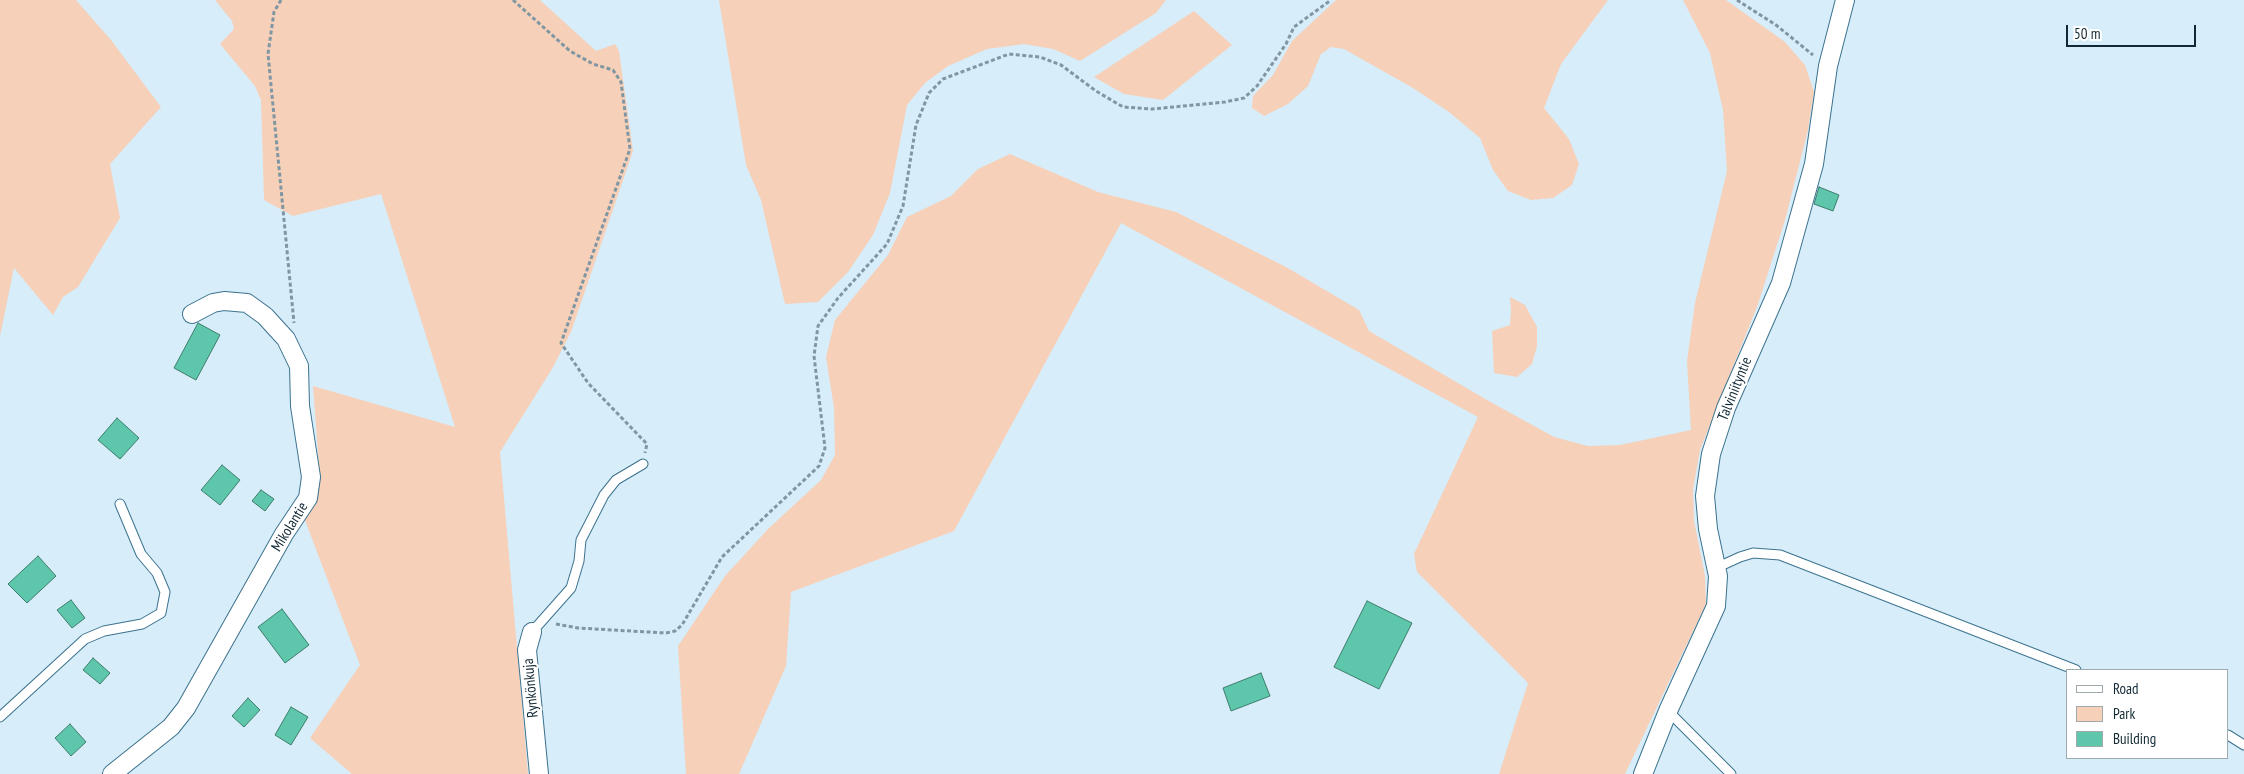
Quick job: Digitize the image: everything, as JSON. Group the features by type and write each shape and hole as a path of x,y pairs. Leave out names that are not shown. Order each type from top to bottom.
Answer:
{"street":[{"name":"Talviniityntie","path":"1644,774 1668,711 1716,606 1718,576 1708,529 1705,496 1711,454 1726,408 1781,283 1814,164 1828,66 1845,0"},
{"name":"Mikolantie","path":"112,774 171,727 186,708 276,549 308,498 310,477 300,406 299,366 286,339 265,316 247,303 224,301 212,303 192,314"},
{"name":"Rynkönkuja","path":"536,627 527,650 539,774"}],"lane":[{"path":"536,627 571,588 580,562 581,540 604,495 616,480 643,464"},
{"path":"0,717 85,639 104,631 142,624 160,613 165,592 158,573 141,554 120,504"},
{"path":"1716,568 1740,556 1753,553 1780,555 2073,669"},
{"path":"1668,711 1731,774"},
{"path":"2229,736 2244,745"}],"path":[{"path":"281,0 274,12 268,54 294,327"},
{"path":"513,0 570,51 593,64 613,70 621,82 630,149 561,343 588,383 647,444 643,464"},
{"path":"536,627 666,633 675,631 682,625 722,557 819,466 825,448 814,356 818,326 838,298 887,244 903,206 916,125 929,93 943,79 1009,54 1040,57 1061,65 1096,91 1123,107 1152,109 1225,102 1244,98 1257,86 1286,44 1294,27 1331,0"},
{"path":"1737,0 1776,25 1828,66"}],"green space":[{"path":"0,0 76,0 111,40 161,107 110,164 120,218 78,287 63,297 53,315 14,268 0,336"},
{"path":"215,0 540,0 596,51 615,44 619,51 633,151 571,332 552,369 500,452 528,774 352,774 310,738 360,665 303,515 320,478 313,386 455,427 381,194 293,216 264,200 261,100 255,86 220,44 234,29 232,21"},
{"path":"719,0 1166,0 1156,13 1080,61 1053,49 1024,44 987,49 948,66 925,83 907,105 890,193 873,235 848,272 818,302 785,304 761,200 746,165"},
{"path":"1336,0 1608,0 1561,64 1544,108 1569,139 1579,164 1572,185 1553,198 1531,200 1508,191 1493,170 1480,138 1449,112 1413,88 1344,49 1331,47 1321,54 1308,86 1288,104 1264,116 1252,108 1253,96 1273,75 1292,41"},
{"path":"1683,0 1726,0 1785,42 1805,65 1814,92 1808,130 1785,220 1758,304 1700,450 1693,489 1694,521 1705,576 1706,604 1625,774 1499,774 1528,683 1417,572 1414,554 1478,417 1121,223 954,531 791,592 786,666 739,774 686,774 678,646 725,576 768,529 821,480 835,455 834,408 826,357 835,320 888,255 907,217 951,196 978,169 1010,154 1098,192 1176,212 1286,267 1359,310 1369,331 1554,437 1588,446 1620,445 1691,430 1687,361 1695,303 1727,171 1723,110 1710,53"},
{"path":"1194,11 1232,45 1163,100 1124,94 1094,77"},
{"path":"1510,297 1525,305 1537,327 1537,346 1532,364 1517,377 1494,373 1492,331 1510,325"}],"building":[{"path":"1819,187 1839,195 1833,211 1814,204"},
{"path":"198,323 220,335 196,380 174,368"},
{"path":"117,418 139,438 120,459 98,440"},
{"path":"222,465 240,480 220,505 201,490"},
{"path":"261,490 274,499 265,511 252,501"},
{"path":"38,556 56,576 27,603 8,584"},
{"path":"71,600 85,618 72,628 57,610"},
{"path":"1367,601 1412,623 1379,689 1334,667"},
{"path":"282,609 309,645 285,663 258,627"},
{"path":"93,658 110,673 100,684 83,670"},
{"path":"1261,673 1270,696 1231,711 1223,688"},
{"path":"248,698 260,710 244,727 232,716"},
{"path":"291,707 308,717 291,745 275,735"},
{"path":"70,724 86,742 71,756 55,738"}]}
